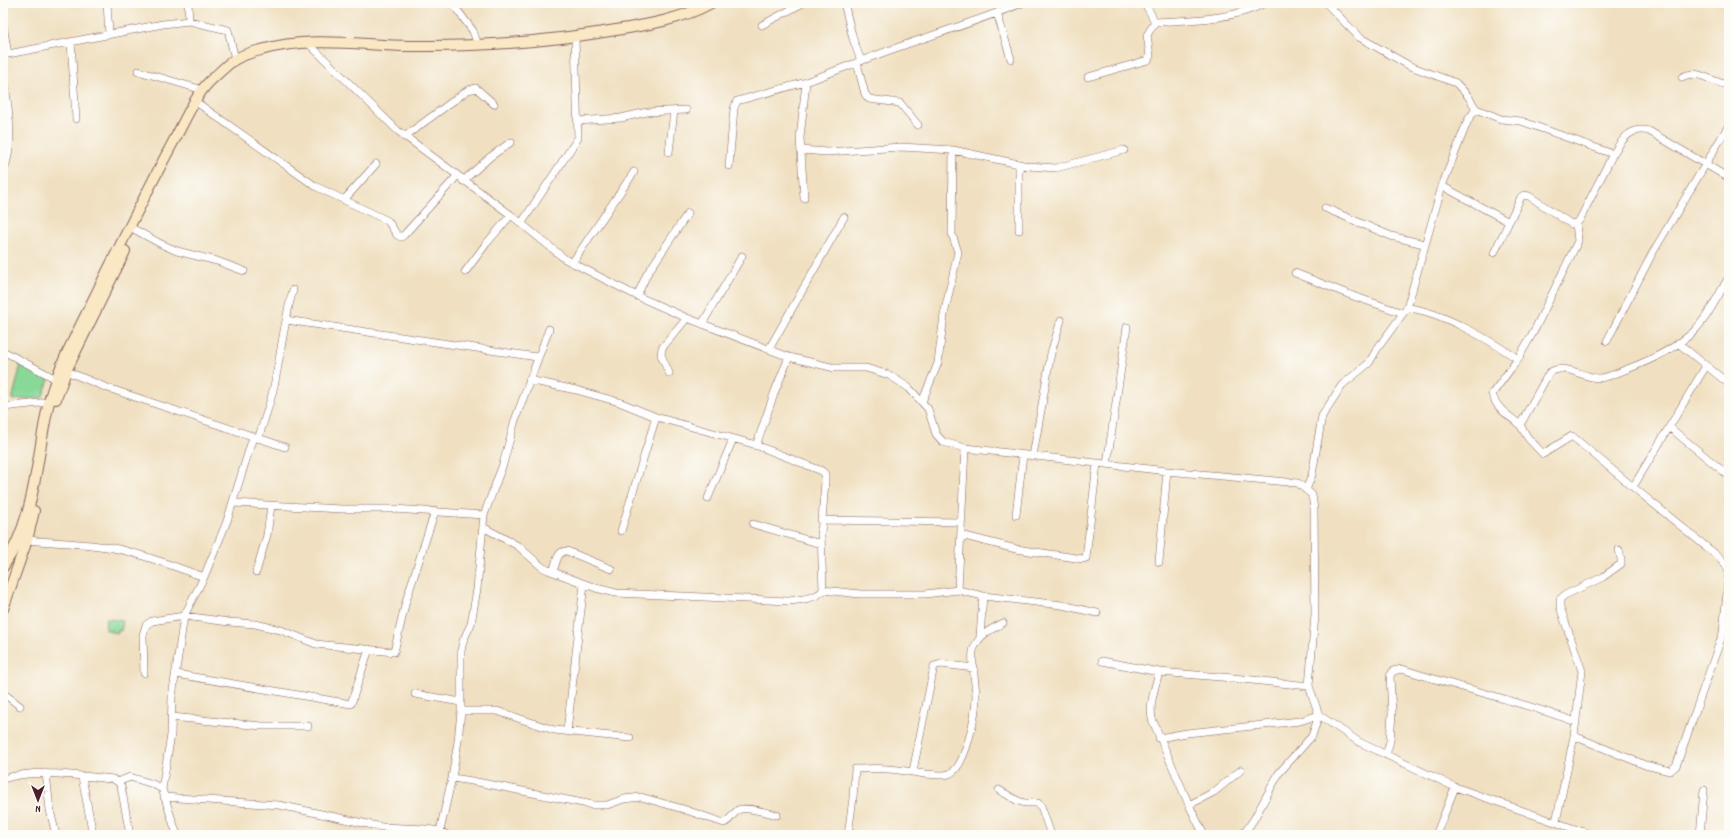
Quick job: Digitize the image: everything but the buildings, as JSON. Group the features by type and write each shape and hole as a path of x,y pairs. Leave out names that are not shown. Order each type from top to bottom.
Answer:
{"street":[{"path":"107,3 109,34"},
{"path":"188,3 189,21"},
{"path":"452,3 473,31 478,45"},
{"path":"3,567 20,536 31,500 49,402 56,379 67,353 154,178 196,102 203,90 235,59 277,45 307,42 351,42 407,46 528,43 642,26 677,17 711,3"},
{"path":"762,25 803,3"},
{"path":"844,3 859,62 865,94 869,99 900,103 918,124"},
{"path":"729,166 734,108 738,101 806,82 902,44 997,13 1022,3"},
{"path":"1145,3 1155,22"},
{"path":"1155,22 1242,13 1265,3"},
{"path":"1326,3 1359,37 1410,66 1456,83 1468,96 1476,109 1501,119 1521,121 1613,154"},
{"path":"997,13 1011,59"},
{"path":"3,25 5,54 163,24 189,21 228,30 235,59"},
{"path":"1088,78 1148,60 1150,56 1147,35 1155,22"},
{"path":"521,224 578,138 574,37"},
{"path":"71,42 76,119"},
{"path":"307,42 404,137 511,215 565,259 637,296 687,318 789,357 835,368 866,368 889,375 909,388 928,409 936,434 943,442 964,448 1023,455 1167,471 1298,483 1312,495 1314,509 1315,615 1308,686 1319,715 1359,742 1454,787 1556,822 1573,832 1592,835"},
{"path":"3,71 8,102 9,143 8,161 3,172"},
{"path":"138,71 203,90"},
{"path":"1682,77 1688,74 1694,74 1721,84 1729,84"},
{"path":"804,198 801,131 806,82"},
{"path":"404,137 468,90 476,88 494,104"},
{"path":"196,102 316,186 388,221 397,235 401,237 457,176"},
{"path":"1306,490 1312,475 1322,416 1342,385 1369,363 1405,310 1442,186 1468,120 1476,109"},
{"path":"578,121 622,118 647,112 686,110"},
{"path":"669,152 674,111"},
{"path":"1607,342 1653,252 1729,125"},
{"path":"1494,253 1521,197 1524,195 1529,196 1571,224 1580,221 1613,154 1633,130 1640,129 1648,131 1729,178"},
{"path":"463,181 511,142"},
{"path":"801,150 827,152 900,147 953,150 1019,164 1056,168 1124,150"},
{"path":"922,402 938,363 944,315 958,252 952,234 953,150"},
{"path":"344,200 376,164"},
{"path":"1019,164 1019,230"},
{"path":"572,263 634,172"},
{"path":"1442,186 1509,222"},
{"path":"1325,208 1391,236 1424,244"},
{"path":"637,296 647,274 688,213"},
{"path":"465,272 486,244 511,215"},
{"path":"769,349 844,217"},
{"path":"1574,736 1645,765 1670,771 1676,766 1723,633 1729,572 1726,565 1720,558 1572,436 1543,454 1528,438 1520,425 1494,402 1492,394 1518,359 1535,329 1578,241 1576,223"},
{"path":"130,227 177,251 244,271"},
{"path":"3,609 27,540 55,402 66,371 119,264 128,241 130,227"},
{"path":"702,324 742,256"},
{"path":"1295,273 1353,296 1405,310 1417,309 1459,325 1491,341 1518,359"},
{"path":"1520,425 1548,373 1554,369 1562,368 1599,378 1642,363 1678,344 1693,332 1709,312 1729,277"},
{"path":"178,835 162,789 171,735 172,696 184,616 204,577 233,503 241,472 274,387 293,290"},
{"path":"669,373 661,356 662,348 687,318"},
{"path":"286,320 537,357"},
{"path":"1033,456 1051,353 1061,320"},
{"path":"1107,464 1128,327"},
{"path":"439,833 452,778 461,711 462,641 470,628 477,589 484,515 503,464 515,420 537,357 549,329"},
{"path":"1678,344 1729,384"},
{"path":"3,351 56,379"},
{"path":"756,446 775,391 789,357"},
{"path":"1633,487 1706,366"},
{"path":"66,371 105,387 285,447"},
{"path":"483,527 518,546 542,567 584,584 616,594 788,601 816,596 823,590 820,544 825,474 822,471 756,446 656,417 619,402 576,390 529,380"},
{"path":"3,407 49,402"},
{"path":"621,531 656,417"},
{"path":"1669,427 1729,476"},
{"path":"708,498 733,439"},
{"path":"958,590 964,448"},
{"path":"1016,515 1023,455"},
{"path":"961,535 1016,549 1083,559 1086,558 1096,463"},
{"path":"1158,562 1167,471"},
{"path":"233,503 271,506 435,511 484,515"},
{"path":"256,572 266,535 271,506"},
{"path":"144,673 143,635 146,625 152,621 184,616 255,624 280,630 316,644 394,652 406,601 435,511"},
{"path":"821,520 961,522"},
{"path":"753,524 820,544"},
{"path":"27,540 53,543 72,543 111,548 204,577"},
{"path":"1556,822 1574,736 1582,671 1560,607 1560,599 1564,595 1603,577 1621,564 1619,550"},
{"path":"553,572 560,553 563,551 567,551 611,569"},
{"path":"567,731 584,584"},
{"path":"823,590 860,594 925,594 958,590 983,596 1062,605 1097,613"},
{"path":"868,835 848,834 855,769 888,769 913,771 926,774 949,774 957,767 966,750 973,721 976,697 973,650 980,636 983,596"},
{"path":"980,636 1003,623"},
{"path":"176,674 351,704 369,649"},
{"path":"1102,661 1159,672 1308,686"},
{"path":"913,771 934,666 941,664 974,668"},
{"path":"1386,755 1390,741 1392,714 1390,676 1393,671 1402,669 1576,722"},
{"path":"1159,672 1150,709 1159,738 1204,835"},
{"path":"3,693 20,706"},
{"path":"415,694 461,702"},
{"path":"461,711 496,711 554,730 630,738"},
{"path":"1159,738 1187,733 1300,721 1319,715"},
{"path":"1243,835 1254,819 1279,773 1312,736 1319,715"},
{"path":"172,717 262,726 308,726"},
{"path":"1189,805 1214,792 1241,770"},
{"path":"3,779 29,773 46,773 113,779 121,786 130,835"},
{"path":"46,773 50,810 56,835"},
{"path":"82,776 93,835"},
{"path":"118,782 130,778 153,784 162,789"},
{"path":"452,778 593,805 607,805 624,799 641,797 683,808 724,823 734,817 737,811 742,808 777,815"},
{"path":"1436,835 1454,787"},
{"path":"999,790 1018,801 1025,803 1038,803 1043,811 1051,835"},
{"path":"1700,835 1704,790"},
{"path":"164,797 279,805 382,827 446,835"}],"green space":[{"path":"21,364 50,377 42,398 12,400"},
{"path":"105,619 123,620 121,631 118,630 118,633 106,630"}]}
